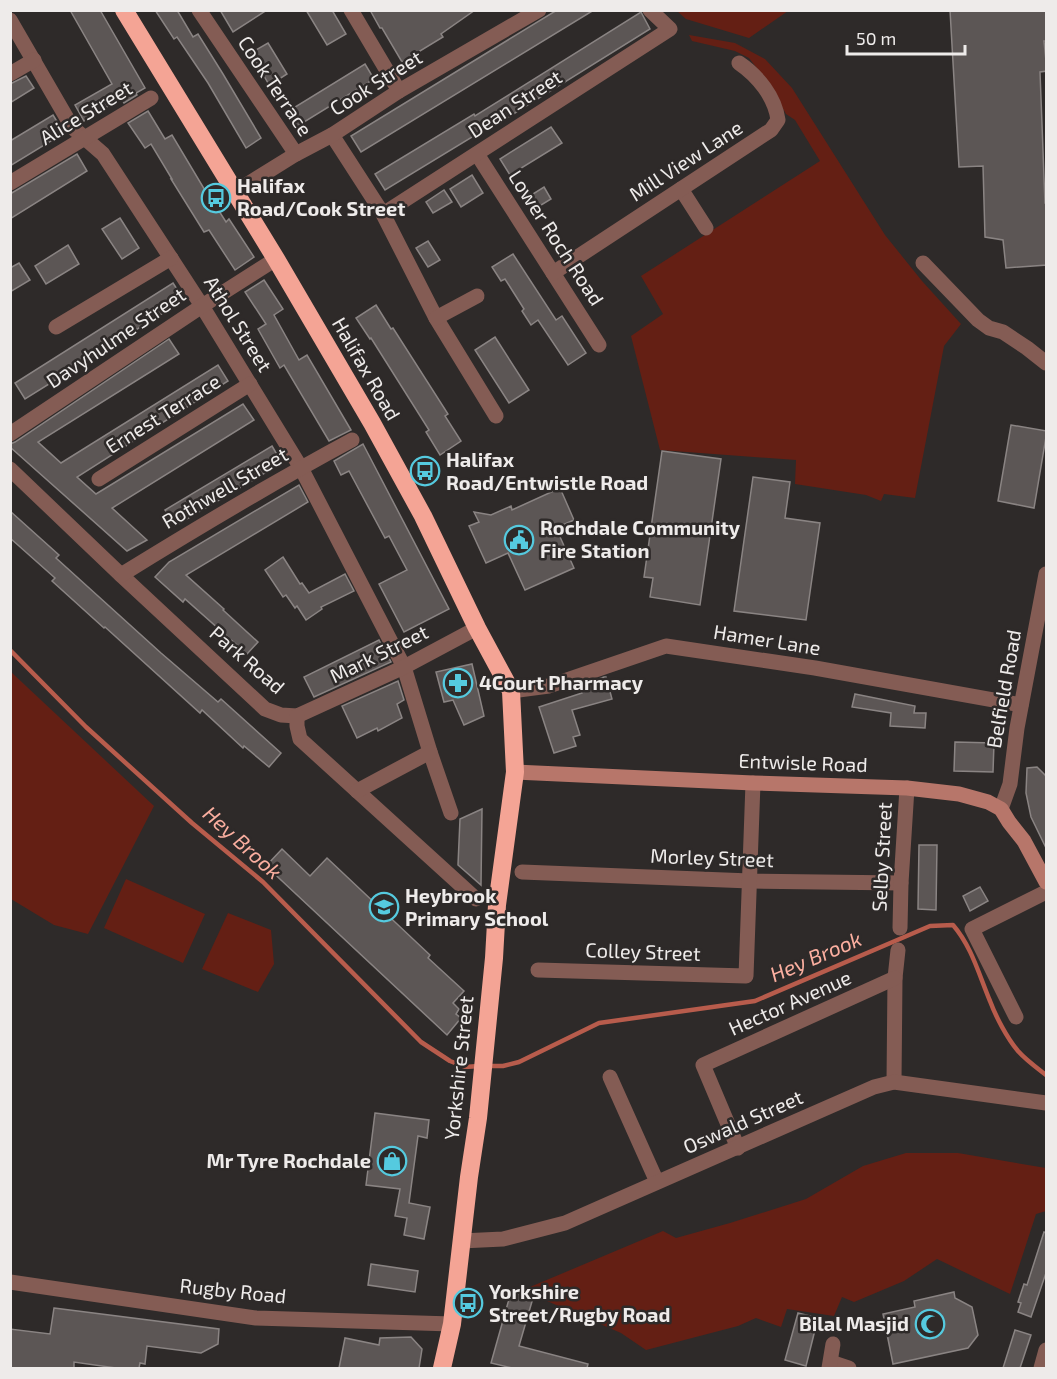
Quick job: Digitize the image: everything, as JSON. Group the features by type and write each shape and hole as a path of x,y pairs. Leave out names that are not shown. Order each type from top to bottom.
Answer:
{"highway":[{"name":"Halifax Road","path":"124,10 276,260 372,423 423,516 477,628 511,691 515,772"},
{"name":"Yorkshire Street","path":"442,1368 452,1324 478,1118 497,905 515,772"}],"main road":[{"name":"Entwisle Road","path":"515,772 907,788 959,795 988,802 1000,809"},
{"path":"1000,809 1024,841 1047,882"}],"street":[{"name":"Cook Terrace","path":"199,10 296,154"},
{"path":"351,10 399,91"},
{"name":"Cook Street","path":"235,192 296,154 332,135 399,91 539,10"},
{"name":"Dean Street","path":"383,214 670,29 650,10"},
{"name":"Athol Street","path":"10,20 72,127 103,154 202,306 301,468 404,667 451,813"},
{"path":"10,74 34,60"},
{"name":"Mill View Lane","path":"553,273 771,130 778,120 771,98 758,79 740,63"},
{"name":"Alice Street","path":"10,183 151,98"},
{"path":"332,135 383,214 436,318 496,416"},
{"name":"Lower Roch Road","path":"477,154 599,345"},
{"path":"681,189 706,228"},
{"path":"56,327 171,258"},
{"name":"Davyhulme Street","path":"10,434 202,306 276,260"},
{"path":"923,263 978,320 989,328 1004,332 1047,363"},
{"path":"436,318 477,296"},
{"name":"Ernest Terrace","path":"99,479 250,384"},
{"name":"Rothwell Street","path":"121,575 352,440"},
{"name":"Park Road","path":"10,469 265,709 281,715 297,716 300,739 476,899"},
{"name":"Belfield Road","path":"1000,809 1010,784 1021,705 1047,574"},
{"name":"Mark Street","path":"297,716 404,667 477,628"},
{"name":"Hamer Lane","path":"511,691 549,686 666,646 815,668 1021,705"},
{"path":"357,791 430,752"},
{"path":"750,881 753,783"},
{"name":"Selby Street","path":"900,928 907,788"},
{"name":"Morley Street","path":"522,872 750,881 901,883"},
{"name":"Colley Street","path":"538,970 558,977 746,976 750,881"},
{"path":"1016,1017 972,928 1047,892"},
{"path":"894,1082 895,978 898,950"},
{"name":"Hector Avenue","path":"738,1148 703,1065 895,978"},
{"path":"610,1077 657,1182"},
{"name":"Oswald Street","path":"461,1241 503,1239 565,1223 874,1087 894,1082 1047,1103"},
{"name":"Rugby Road","path":"10,1282 256,1318 452,1324"},
{"path":"833,1344 830,1365 849,1368"},
{"path":"1041,1368 1047,1350"}],"shaded area":[{"path":"677,11 788,11 749,38 686,19"},
{"path":"689,35 735,43 765,59 792,88 885,235 961,324 944,346 915,498 884,494 881,501 866,495 795,484 796,460 660,450 631,336 663,314 641,276 820,161 795,120 786,114 769,84 749,58 735,51 692,41"},
{"path":"10,671 154,806 88,934 54,925 11,899"},
{"path":"126,879 205,914 183,963 104,928"},
{"path":"228,913 271,930 274,964 258,992 202,969"},
{"path":"906,1153 958,1153 1046,1168 1046,1211 1036,1214 1010,1294 937,1259 904,1281 854,1302 842,1297 834,1316 787,1309 781,1327 756,1318 738,1326 646,1350 621,1333 547,1301 546,1296 530,1287 663,1231 676,1238 806,1199 863,1166"}],"building":[{"path":"70,10 100,10 145,88 124,103 121,98 84,121 75,105 112,84"},
{"path":"155,10 177,10 193,37 198,34 261,138 246,148 208,83 177,37 174,39"},
{"path":"220,10 267,10 233,32"},
{"path":"306,10 332,10 346,34 327,45"},
{"path":"370,10 475,10 441,34 443,37 402,62"},
{"path":"557,10 594,10 361,152 351,136"},
{"path":"950,10 1047,10 1047,41 1044,41 1047,71 1040,72 1045,203 1047,203 1047,265 1006,268 1003,240 985,237 983,166 959,167"},
{"path":"641,12 650,29 491,128 490,126 385,190 375,174 474,114 475,116"},
{"path":"268,43 287,74 273,83 268,83 251,53"},
{"path":"365,64 374,79 296,127 287,112"},
{"path":"26,76 34,88 10,103 10,84"},
{"path":"148,111 165,139 172,135 226,222 229,219 254,257 235,270 209,230 204,232 151,144 145,148 128,123"},
{"path":"53,115 64,133 10,166 10,141"},
{"path":"551,127 562,143 510,175 500,159"},
{"path":"77,154 87,171 10,219 10,194"},
{"path":"472,175 483,193 461,207 450,189"},
{"path":"544,187 551,199 533,210 525,199"},
{"path":"444,190 452,202 433,213 426,202"},
{"path":"120,218 139,248 122,259 102,229"},
{"path":"428,241 440,260 428,267 416,248"},
{"path":"68,245 79,264 46,284 35,266"},
{"path":"513,254 556,320 562,316 586,353 568,365 538,320 531,325 505,279 501,281 492,267"},
{"path":"19,263 30,280 10,292 10,268"},
{"path":"264,280 283,309 274,315 299,360 307,355 351,430 329,441 284,365 280,368 258,329 266,324 245,292"},
{"path":"173,283 184,300 25,399 15,383"},
{"path":"376,305 448,414 445,416 461,441 440,455 426,432 429,430 356,318"},
{"path":"495,337 529,390 509,403 475,350"},
{"path":"169,339 179,354 38,442 61,463 218,365 228,381 77,477 96,494 243,404 254,420 112,508 147,540 127,551 10,447 10,444"},
{"path":"1011,425 1047,431 1034,508 998,501"},
{"path":"363,444 449,609 404,632 379,584 407,570 389,536 385,538 349,471 341,475 334,461"},
{"path":"272,446 282,463 175,526 165,510"},
{"path":"662,451 721,459 700,605 650,597 653,578 644,577"},
{"path":"753,477 790,482 785,518 820,523 806,620 734,611"},
{"path":"299,485 308,502 186,575 258,642 247,654 185,599 183,602 155,577 169,562"},
{"name":"Rochdale Community Fire Station","path":"560,488 574,520 556,528 574,568 525,590 508,553 486,563 469,526 479,522 474,512 491,515 511,506 512,510"},
{"path":"10,511 59,555 56,558 161,653 218,702 221,699 281,753 269,767 244,746 243,748 202,710 200,713 52,581 55,578 10,538"},
{"path":"283,557 300,584 302,583 309,593 345,574 354,591 321,607 322,609 306,620 286,595 283,597 265,570"},
{"path":"379,640 391,662 314,697 304,677"},
{"name":"4Court Pharmacy","path":"472,664 484,716 464,725 453,700 444,702 436,672"},
{"path":"606,677 612,699 572,710 580,735 573,737 576,746 554,753 539,707 582,693 580,686"},
{"path":"398,681 404,700 397,704 402,718 378,731 377,728 357,738 342,706"},
{"path":"855,694 915,706 914,713 926,713 925,728 890,726 891,713 852,707"},
{"path":"955,742 994,743 993,772 954,771"},
{"path":"1037,767 1047,779 1047,850 1031,817 1026,793 1027,768"},
{"path":"482,809 481,885 458,865 460,819"},
{"path":"919,845 937,845 936,910 918,909"},
{"path":"282,849 310,876 327,858 430,955 428,958 464,991 453,1003 459,1009 456,1014 461,1018 447,1035 266,866"},
{"path":"980,887 988,901 970,911 963,896"},
{"name":"Mr Tyre Rochdale","path":"375,1113 429,1120 427,1138 418,1136 409,1203 430,1207 424,1239 404,1235 407,1218 395,1216 400,1189 366,1185"},
{"path":"1044,1232 1047,1233 1047,1270 1031,1317 1018,1312 1021,1303 1018,1302 1024,1284 1027,1285"},
{"path":"371,1264 418,1271 415,1292 368,1285"},
{"path":"511,1292 533,1298 519,1346 588,1364 587,1368 512,1368 491,1363"},
{"name":"Bilal Masjid","path":"954,1292 955,1298 972,1307 978,1335 968,1348 893,1364 883,1314 915,1307 914,1301"},
{"path":"54,1308 219,1329 218,1344 201,1353 147,1346 145,1364 140,1363 139,1368 116,1368 74,1362 74,1368 10,1368 10,1329 50,1334"},
{"path":"798,1313 818,1318 806,1366 785,1360"},
{"path":"1015,1330 1031,1335 1020,1368 1003,1368"},
{"path":"411,1337 422,1349 419,1368 339,1368 345,1338 379,1345 380,1338"}],"waterway":[{"name":"Hey Brook","path":"10,650 86,727 192,823 263,882 421,1042 450,1061 465,1067 479,1066"},
{"name":"Hey Brook","path":"488,1066 503,1066 519,1062 599,1023 755,1001 930,926 953,925 970,952 992,1007 1006,1034 1021,1054 1046,1075"}],"place":[{"name":"Halifax Road/Cook Street","path":"216,198"},
{"name":"Halifax Road/Entwistle Road","path":"425,471"},
{"name":"Rochdale Community Fire Station","path":"519,540"},
{"name":"4Court Pharmacy","path":"458,683"},
{"name":"Heybrook Primary School","path":"384,907"},
{"name":"Mr Tyre Rochdale","path":"392,1161"},
{"name":"Yorkshire Street/Rugby Road","path":"468,1303"},
{"name":"Bilal Masjid","path":"930,1324"}]}
